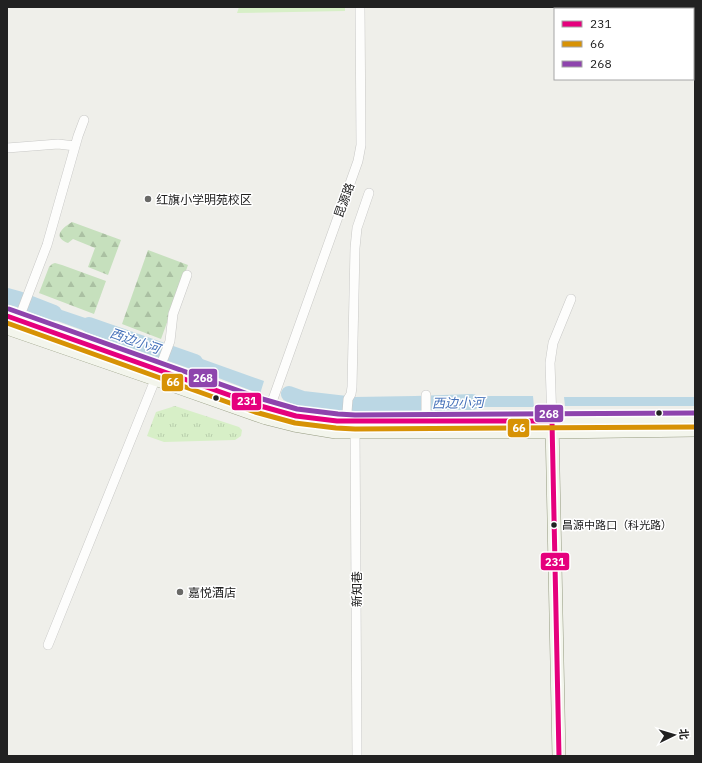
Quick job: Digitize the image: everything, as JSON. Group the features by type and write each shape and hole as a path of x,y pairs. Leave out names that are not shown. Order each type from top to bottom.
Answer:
{"main road":[{"path":"13,322 269,410 294,426 336,432 351,427 426,419 552,426 695,430"},
{"path":"351,427 552,426 695,420"},
{"path":"552,426 559,756"}],"street":[{"name":"昆源路","path":"269,410 358,161 361,145 360,7"},
{"path":"13,322 27,297 47,245 75,146 84,120"},
{"path":"7,148 58,144 75,146"},
{"name":"新知巷","path":"357,756 351,427 348,400 352,387 354,248 357,228 370,193"},
{"path":"48,645 159,371 170,341 173,314 187,275"},
{"path":"552,426 550,363 553,343 571,299"},
{"path":"426,395 426,419"}],"green space":[{"path":"239,7 345,7 345,11 237,13"},
{"path":"72,222 121,240 108,275 88,267 95,248 73,239 68,243 60,238 60,232"},
{"path":"148,250 188,265 161,339 122,324"},
{"path":"55,263 106,281 94,314 39,293 49,267"},
{"path":"175,406 239,427 242,430 241,436 235,440 164,442 147,436 156,412"}],"water":[{"path":"7,292 20,295 17,304 7,302"},
{"path":"35,301 112,327 107,339 30,311"},
{"path":"122,330 163,344 159,357 118,341"},
{"path":"177,350 264,381 260,394 172,360"},
{"path":"290,391 306,395 342,399 340,409 303,404 287,400"},
{"path":"449,396 533,396 534,407 451,407"},
{"path":"564,397 695,397 695,406 565,406"},
{"path":"415,399 415,409 353,410 356,401"}],"waterway":[{"name":"西边小河","path":"7,296 54,313"},
{"name":"西边小河","path":"89,325 195,362"},
{"name":"西边小河","path":"289,394 303,399 355,405 472,402"}],"transit line":[{"name":"268","path":"9,309 259,398 297,409 355,415 695,413"},
{"name":"231","path":"7,316 257,405 296,416 337,421 552,421 559,756"},
{"name":"66","path":"7,323 255,412 295,423 355,429 695,427"}],"place":[{"name":"红旗小学明苑校区","path":"148,199"},
{"name":"昌源中路口（科光路）","path":"554,525"},
{"name":"嘉悦酒店","path":"180,592"}]}
